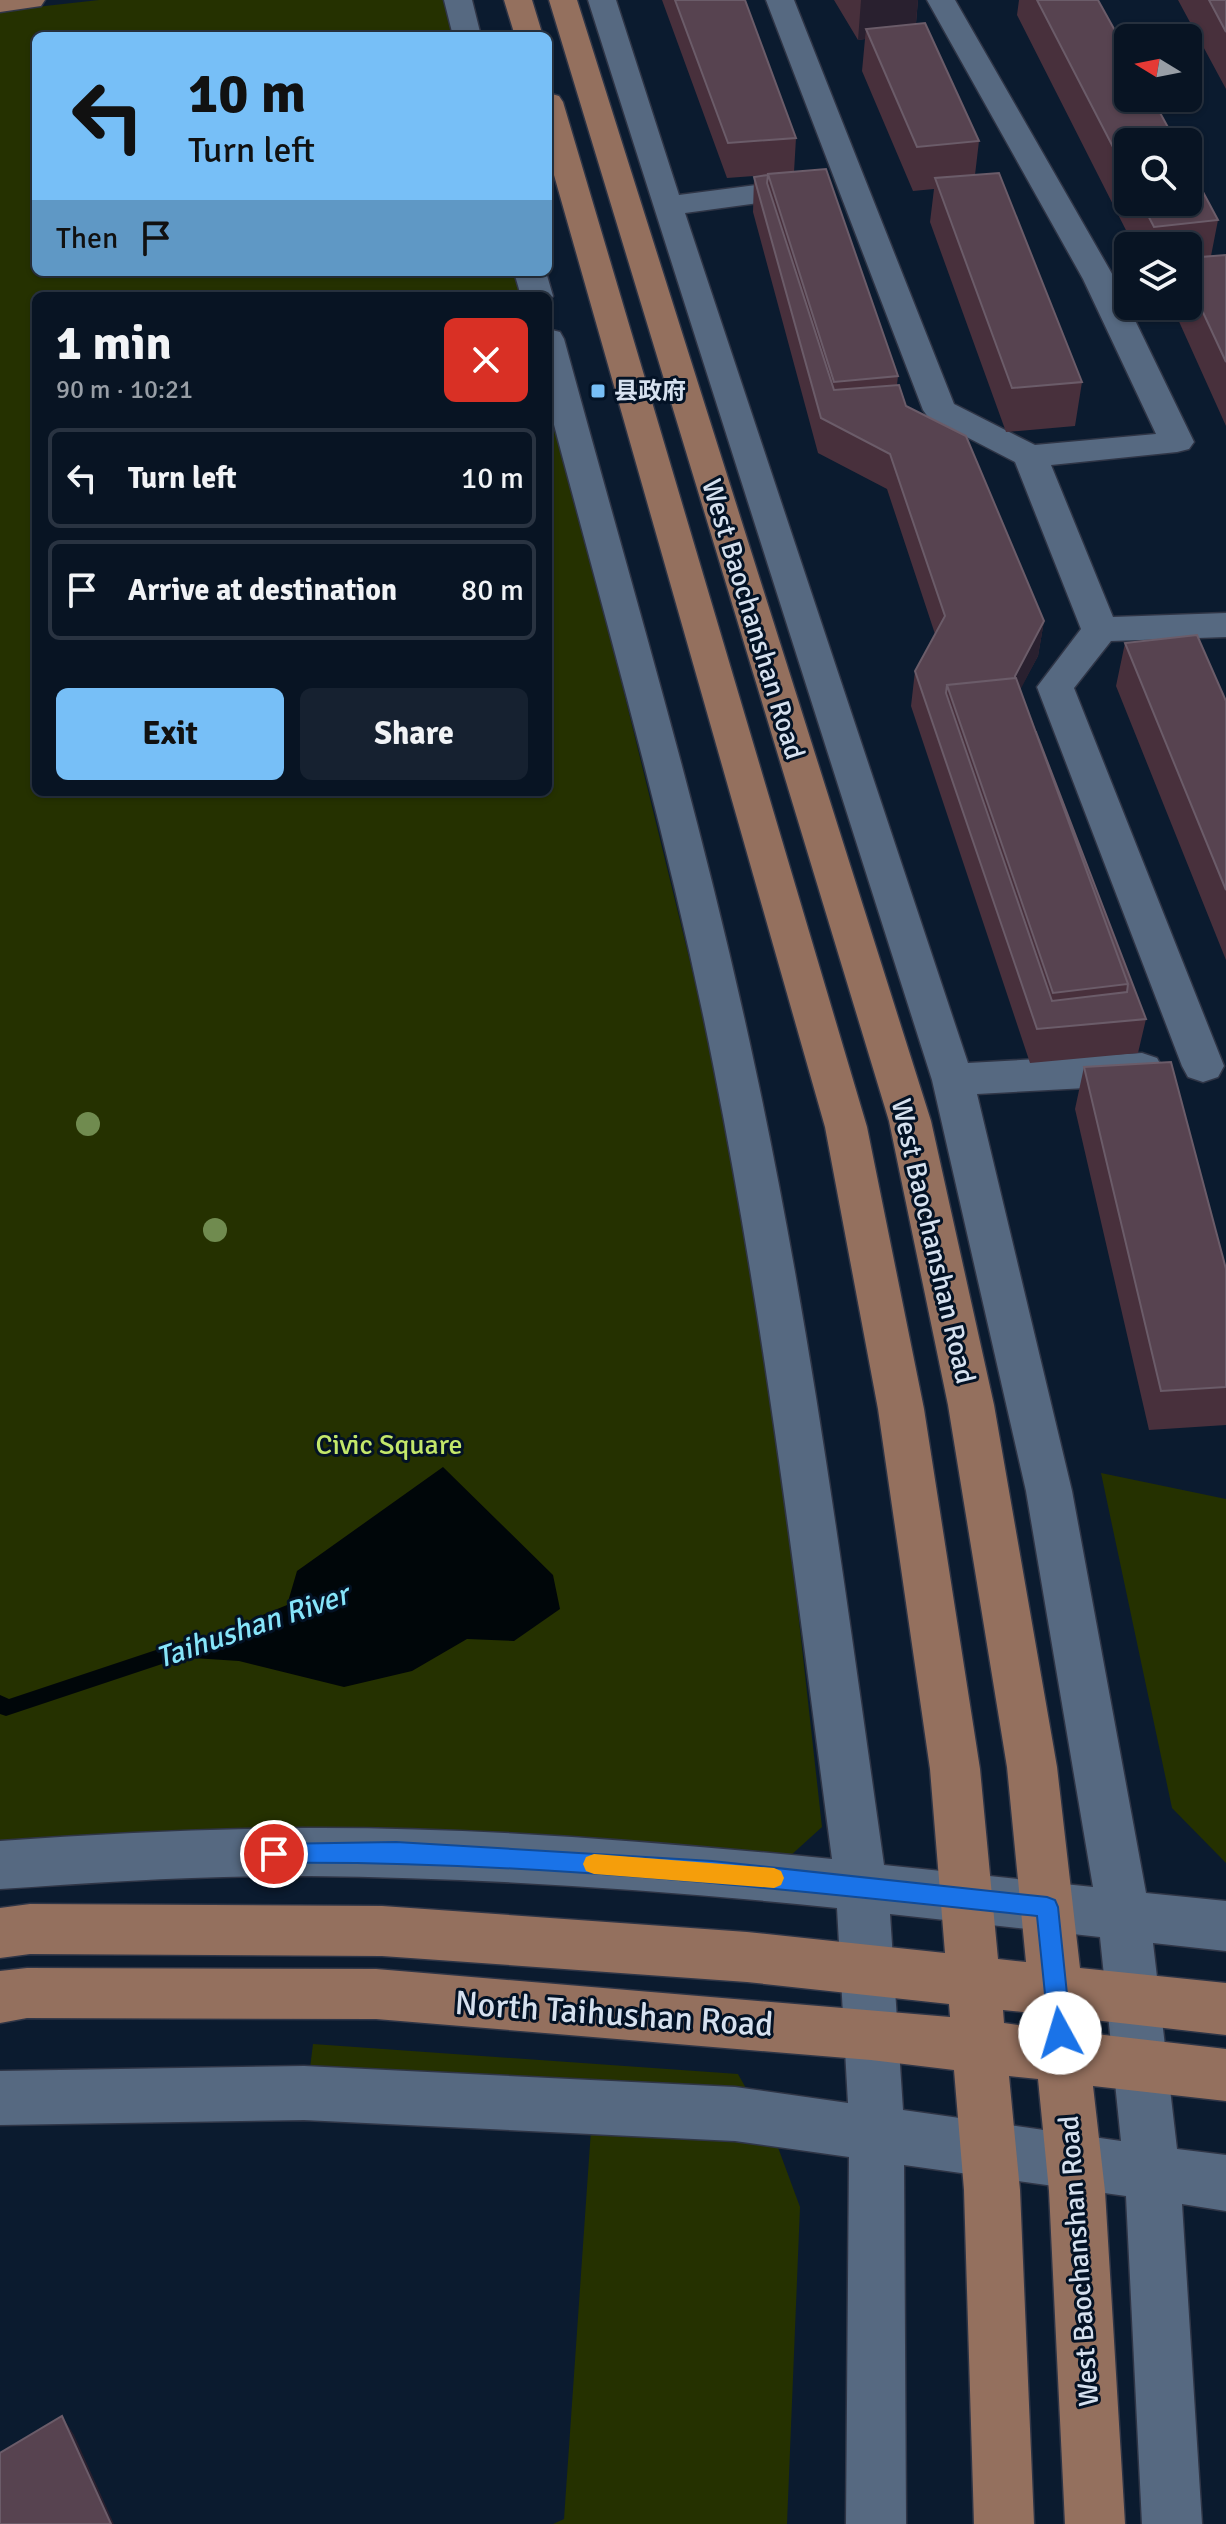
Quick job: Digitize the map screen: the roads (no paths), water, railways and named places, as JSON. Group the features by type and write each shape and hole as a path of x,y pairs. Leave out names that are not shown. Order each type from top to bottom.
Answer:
{"main road":[{"path":"0,3 31,0"},
{"path":"518,0 528,32"},
{"name":"West Baochanshan Road","path":"563,0 910,1121 974,1420 1032,1767 1074,2161 1095,2524"},
{"name":"West Baochanshan Road","path":"552,116 846,1127 901,1409 955,1769 989,2149 1004,2524"},
{"path":"0,1933 30,1929 382,1931 867,1969 1226,2009"},
{"name":"North Taihushan Road","path":"0,1997 27,1993 376,1994 871,2034 1226,2075"}],"street":[{"path":"458,0 466,32"},
{"path":"602,0 953,1080 1049,1491 1124,1915 1152,2173 1172,2524"},
{"path":"780,0 940,410 1030,456 1177,442 1099,279 941,0"},
{"path":"667,206 851,182"},
{"path":"552,354 699,907 735,1069 791,1374 862,1888 877,2133 876,2524"},
{"path":"1030,456 1100,630"},
{"path":"953,1080 1214,1065 1055,687 1100,630 1226,625"},
{"path":"0,1865 91,1856 396,1852 712,1871 1226,1926"},
{"path":"0,2098 304,2093 735,2114 1226,2183"}],"water":[{"path":"443,1467 553,1575 560,1609 514,1641 467,1639 412,1671 344,1687 239,1661 162,1656 287,1605 297,1571"}],"waterway":[{"name":"Taihushan River","path":"0,1703 6,1708 183,1649"}],"place":[{"name":"县政府","path":"598,391"}],"park label":[{"name":"Civic Square","path":"389,1444"}]}
